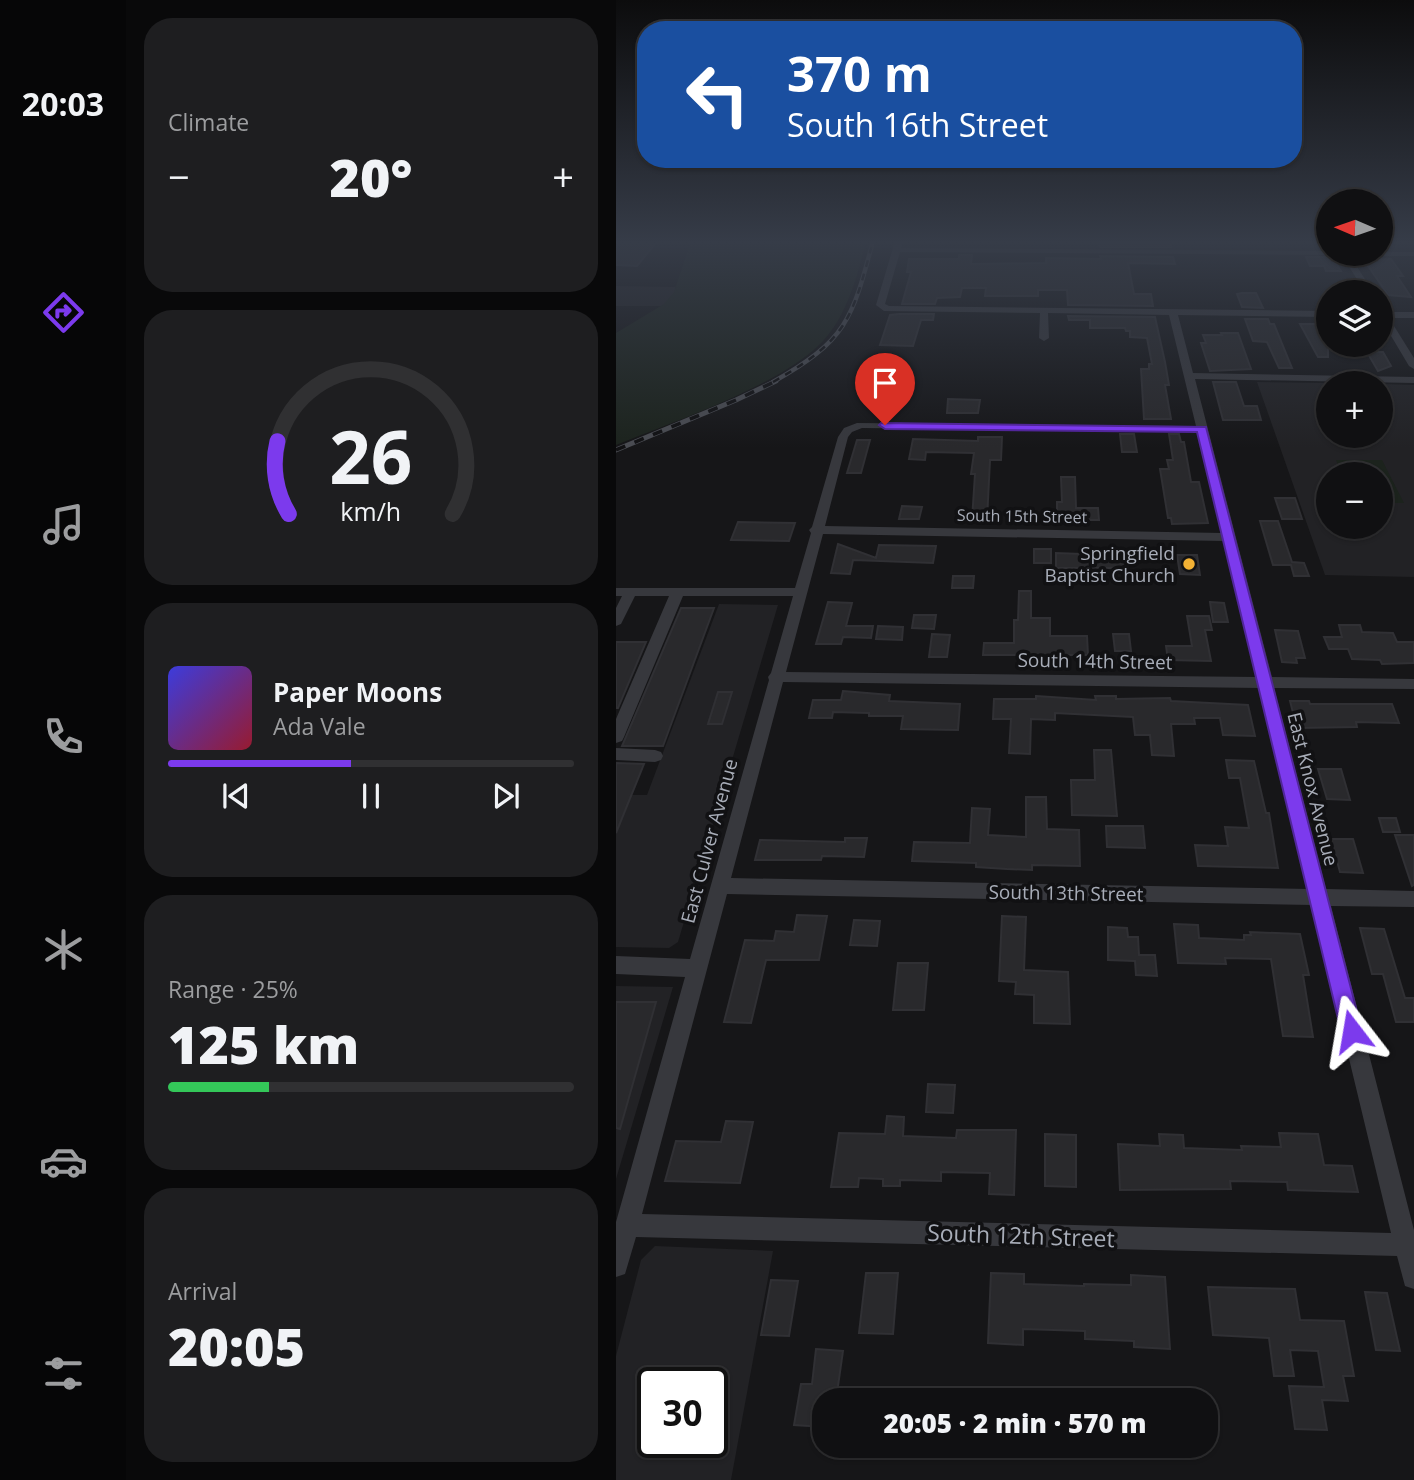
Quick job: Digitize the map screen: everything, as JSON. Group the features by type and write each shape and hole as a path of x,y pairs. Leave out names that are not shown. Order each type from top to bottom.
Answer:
{"street":[{"path":"1044,310 1044,338"},
{"path":"1053,310 1316,314"},
{"name":"East Knox Avenue","path":"1173,311 1318,898 1410,1245 1414,1277"},
{"path":"1393,315 1414,316"},
{"path":"1393,332 1414,366"},
{"path":"1189,376 1414,380"},
{"name":"East Culver Avenue","path":"616,1265 815,530 843,437 848,430 860,425 1202,429"},
{"name":"South 15th Street","path":"815,530 1229,537"},
{"path":"616,621 623,592 799,592"},
{"path":"616,737 678,592"},
{"name":"South 14th Street","path":"775,677 1414,684"},
{"path":"616,754 655,756"},
{"name":"South 13th Street","path":"718,886 1414,899"},
{"path":"616,965 696,968"},
{"name":"South 12th Street","path":"627,1225 1410,1245"}],"shaded area":[{"path":"654,310 843,310 828,335 788,369 730,399 616,445 616,333"},
{"path":"1257,382 1316,383 1316,448 1393,448 1393,384 1414,385 1414,577 1325,575"},
{"path":"1336,460 1383,462 1337,462"},
{"path":"1393,482 1404,503 1393,503"},
{"path":"719,604 778,605 678,942 669,948 616,947 616,795 647,795"},
{"path":"616,986 673,987 616,1179"},
{"path":"655,1246 773,1251 731,1480 616,1480 616,1356 641,1260"}],"building":[{"path":"934,314 933,320 921,320 913,346 880,345 890,315"},
{"path":"1068,316 1155,317 1169,385 1165,385 1171,419 1144,419 1141,369 1149,369 1149,364 1152,364 1147,338 1130,337 1130,331 1125,328 1090,328 1090,320 1069,320"},
{"path":"1245,319 1268,319 1270,324 1274,324 1292,368 1279,368 1267,342 1253,341"},
{"path":"1300,324 1316,324 1316,353"},
{"path":"1221,333 1238,333 1251,369 1210,371 1201,343 1206,343 1203,335 1222,335"},
{"path":"1370,357 1386,357 1391,366 1378,371"},
{"path":"1213,382 1236,382 1244,406 1257,406 1261,420 1223,420"},
{"path":"948,399 980,400 978,413 947,413"},
{"path":"1120,434 1134,434 1137,452 1122,452"},
{"path":"1169,434 1179,434 1181,442 1184,442 1191,482 1199,482 1208,523 1172,524 1171,518 1168,518 1160,469 1169,469 1167,460 1173,460"},
{"path":"978,437 1002,437 1001,460 990,460 987,520 972,520 975,474 971,474 974,453 926,452 925,460 909,459 913,439 978,441"},
{"path":"857,440 870,440 861,473 847,473"},
{"path":"1061,477 1075,477 1076,508 1098,508 1099,520 1057,520 1057,502 1062,502"},
{"path":"1275,498 1295,498 1302,519 1282,519"},
{"path":"902,506 922,507 919,519 899,519"},
{"path":"1260,521 1278,521 1292,562 1304,563 1309,576 1294,576 1291,565 1273,565"},
{"path":"738,522 795,523 789,541 731,540"},
{"path":"838,544 876,558 879,545 936,546 933,563 853,560 850,574 831,573"},
{"path":"1082,548 1122,552 1124,568 1056,568 1056,553 1082,554"},
{"path":"1034,549 1051,549 1051,563 1034,563"},
{"path":"1177,555 1197,555 1200,575 1180,574"},
{"path":"953,576 974,576 973,588 952,588"},
{"path":"1019,591 1031,591 1031,618 1050,618 1050,636 1087,636 1088,655 983,655 984,643 1014,643 1014,620 1018,620"},
{"path":"828,602 852,603 846,626 873,626 871,638 843,637 841,644 816,644"},
{"path":"1210,602 1224,603 1228,622 1213,622"},
{"path":"681,608 714,608 663,746 622,746"},
{"path":"914,615 936,615 934,629 912,628"},
{"path":"1187,616 1209,616 1212,630 1205,630 1211,661 1168,660 1166,646 1192,646"},
{"path":"1339,625 1360,625 1362,632 1393,633 1397,642 1414,642 1414,663 1382,664 1380,660 1352,659 1348,649 1329,649 1324,637 1342,637"},
{"path":"878,626 903,627 902,640 876,639"},
{"path":"1275,630 1298,631 1305,658 1296,658 1297,663 1282,662"},
{"path":"932,634 950,635 947,657 929,657"},
{"path":"1113,634 1129,634 1131,651 1115,651"},
{"path":"616,642 646,642 618,708 616,708"},
{"path":"843,691 890,695 889,701 960,704 958,730 901,729 903,716 869,716 869,713 833,712 832,718 809,718 813,700 841,700"},
{"path":"718,692 732,692 722,724 708,724"},
{"path":"1036,696 1096,700 1095,696 1116,696 1116,699 1170,698 1171,701 1248,705 1255,736 1223,735 1220,718 1194,718 1195,724 1171,724 1174,756 1152,755 1150,735 1135,735 1133,717 1055,713 1055,720 1031,719 1030,754 1009,753 1011,719 993,719 994,699 1036,699"},
{"path":"1290,701 1309,701 1310,704 1392,704 1399,723 1356,722 1357,727 1297,728"},
{"path":"1094,750 1111,750 1117,816 1072,815 1071,780 1095,780"},
{"path":"1226,760 1254,761 1266,813 1269,813 1278,868 1198,866 1195,845 1228,846 1225,827 1249,828 1240,778 1229,778"},
{"path":"616,763 644,764 616,833"},
{"path":"1318,769 1341,769 1350,800 1327,799"},
{"path":"1026,797 1046,797 1047,829 1079,830 1080,866 1032,865 1032,870 976,867 976,863 912,861 914,842 970,843 972,808 990,809 988,835 1026,837"},
{"path":"1379,818 1396,818 1400,832 1383,832"},
{"path":"1106,826 1143,826 1145,848 1107,847"},
{"path":"1395,835 1414,835 1412,886"},
{"path":"845,838 867,838 864,857 822,856 821,860 755,860 760,840 845,842"},
{"path":"1331,839 1353,839 1363,873 1340,872"},
{"path":"797,915 827,916 819,960 766,960 751,1023 724,1022 745,940 774,941 776,931 794,932"},
{"path":"1002,916 1026,917 1024,970 1068,972 1070,1024 1034,1023 1034,995 1015,994 1016,982 999,981"},
{"path":"854,920 880,921 877,946 850,945"},
{"path":"1174,924 1198,925 1199,938 1244,940 1244,935 1251,935 1250,932 1300,934 1309,975 1303,975 1313,1037 1283,1036 1271,959 1225,958 1226,964 1178,963"},
{"path":"1108,927 1127,928 1128,937 1138,937 1139,955 1155,955 1157,976 1136,975 1135,961 1108,960"},
{"path":"1360,928 1384,929 1405,998 1414,998 1414,1022 1396,1022 1383,974 1372,974"},
{"path":"898,963 928,963 924,1010 893,1010"},
{"path":"616,1002 656,1002 620,1129 616,1128"},
{"path":"928,1084 955,1085 953,1113 926,1112"},
{"path":"887,1116 904,1117 903,1136 956,1138 957,1130 1016,1130 1014,1195 989,1194 990,1173 941,1172 941,1181 900,1180 900,1186 883,1186 883,1179 859,1178 858,1187 831,1187 839,1133 885,1134"},
{"path":"726,1121 753,1122 740,1183 665,1181 676,1141 721,1142"},
{"path":"1279,1133 1318,1134 1324,1165 1352,1166 1358,1192 1288,1190 1287,1182 1230,1181 1231,1189 1120,1190 1118,1144 1160,1146 1159,1134 1183,1135 1184,1148 1242,1150 1241,1146 1281,1147"},
{"path":"1045,1134 1076,1135 1076,1187 1045,1186"},
{"path":"866,1273 898,1273 893,1334 859,1333"},
{"path":"991,1273 1024,1274 1024,1284 1084,1286 1131,1285 1131,1275 1165,1277 1170,1349 1134,1347 1134,1341 1085,1339 1085,1331 1023,1329 1023,1345 988,1343"},
{"path":"771,1280 798,1281 789,1336 761,1335"},
{"path":"1208,1287 1295,1289 1300,1320 1344,1321 1354,1376 1343,1376 1348,1401 1322,1400 1327,1430 1295,1429 1289,1386 1324,1387 1318,1351 1290,1350 1294,1376 1274,1376 1269,1338 1213,1335"},
{"path":"1365,1292 1387,1293 1400,1351 1376,1350"},
{"path":"816,1349 843,1351 838,1388 812,1388 812,1426 794,1425 801,1384 812,1384"}],"railway":[{"path":"773,382 798,367 832,340 851,310"},
{"path":"616,450 776,381"}],"place":[{"name":"Springfield Baptist Church","path":"1189,564"}],"route":[{"path":"885,425 1202,429 1352,1031"}]}
